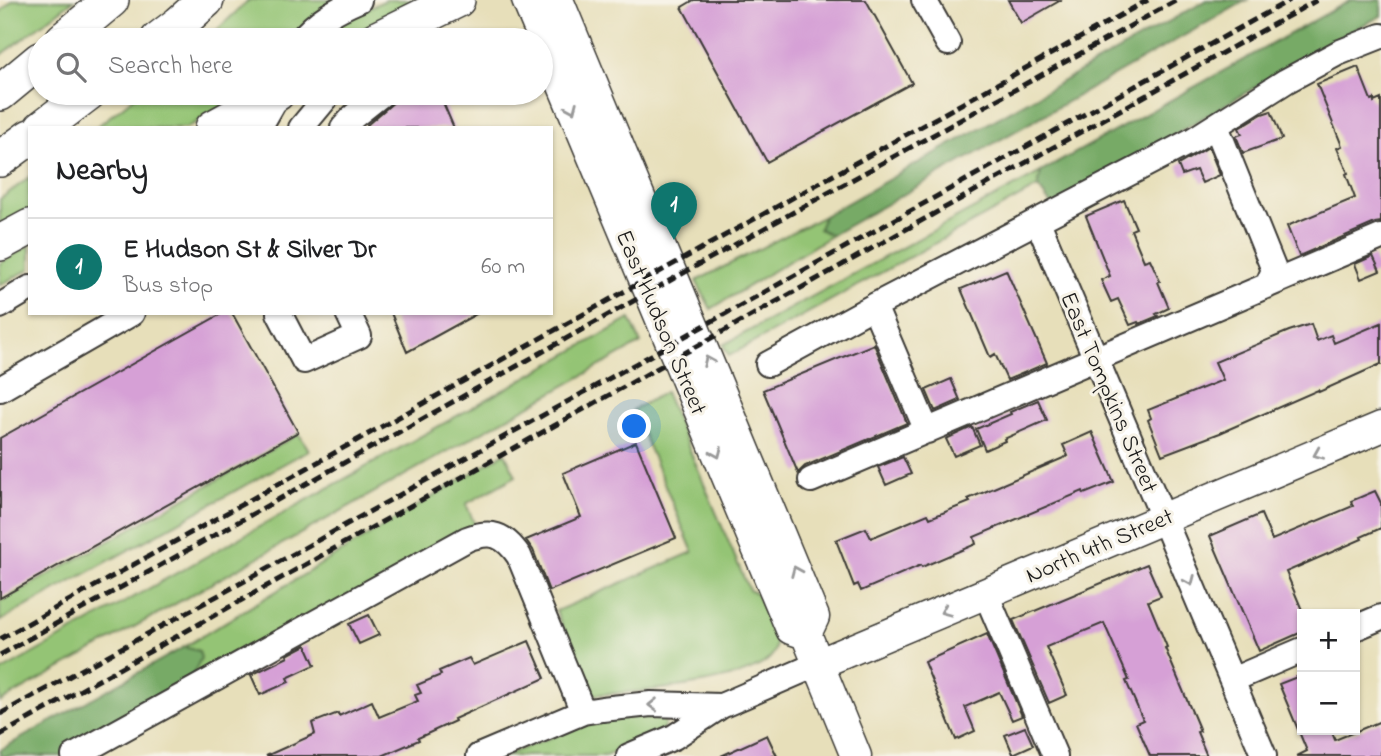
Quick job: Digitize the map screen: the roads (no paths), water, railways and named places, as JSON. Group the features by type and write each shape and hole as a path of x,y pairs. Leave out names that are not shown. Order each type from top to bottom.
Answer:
{"highway":[{"path":"78,28 111,0"},
{"path":"174,28 206,0"},
{"path":"400,28 457,0"},
{"path":"0,93 28,70"},
{"path":"45,126 72,105"},
{"path":"217,126 256,105"},
{"path":"0,159 28,138"},
{"path":"0,243 28,228"}],"main road":[{"name":"East Hudson Street","path":"527,0 539,28"},
{"name":"East Hudson Street","path":"558,0 814,617 806,634 856,756"},
{"name":"East Hudson Street","path":"553,62 791,629 806,634"},
{"name":"North 4th Street","path":"818,664 1381,427"}],"street":[{"path":"311,28 336,10 359,0"},
{"path":"924,0 948,43"},
{"path":"768,364 1193,140 1286,81 1338,53 1381,36"},
{"path":"260,126 271,105"},
{"path":"303,126 320,105"},
{"path":"344,126 368,105"},
{"path":"1216,126 1274,270 1268,286"},
{"name":"East Tompkins Street","path":"1038,222 1264,756"},
{"path":"811,480 1381,237"},
{"path":"0,306 28,289"},
{"path":"874,306 927,431"},
{"path":"0,389 129,315"},
{"path":"280,315 304,361 359,336 349,315"},
{"path":"74,756 467,538 479,534 501,537 511,544 519,556 583,712"},
{"path":"986,594 1055,756"},
{"path":"1360,626 1381,617"},
{"path":"1232,680 1297,652"},
{"path":"629,756 674,737 721,706 818,664"},
{"path":"479,756 583,712 650,704 721,706"}],"railway":[{"path":"0,639 1148,0"},
{"path":"0,655 1177,0"},
{"path":"0,714 1290,0"},
{"path":"0,735 1317,0"}],"place":[{"name":"E Hudson St & Silver Dr","path":"674,240"}]}
